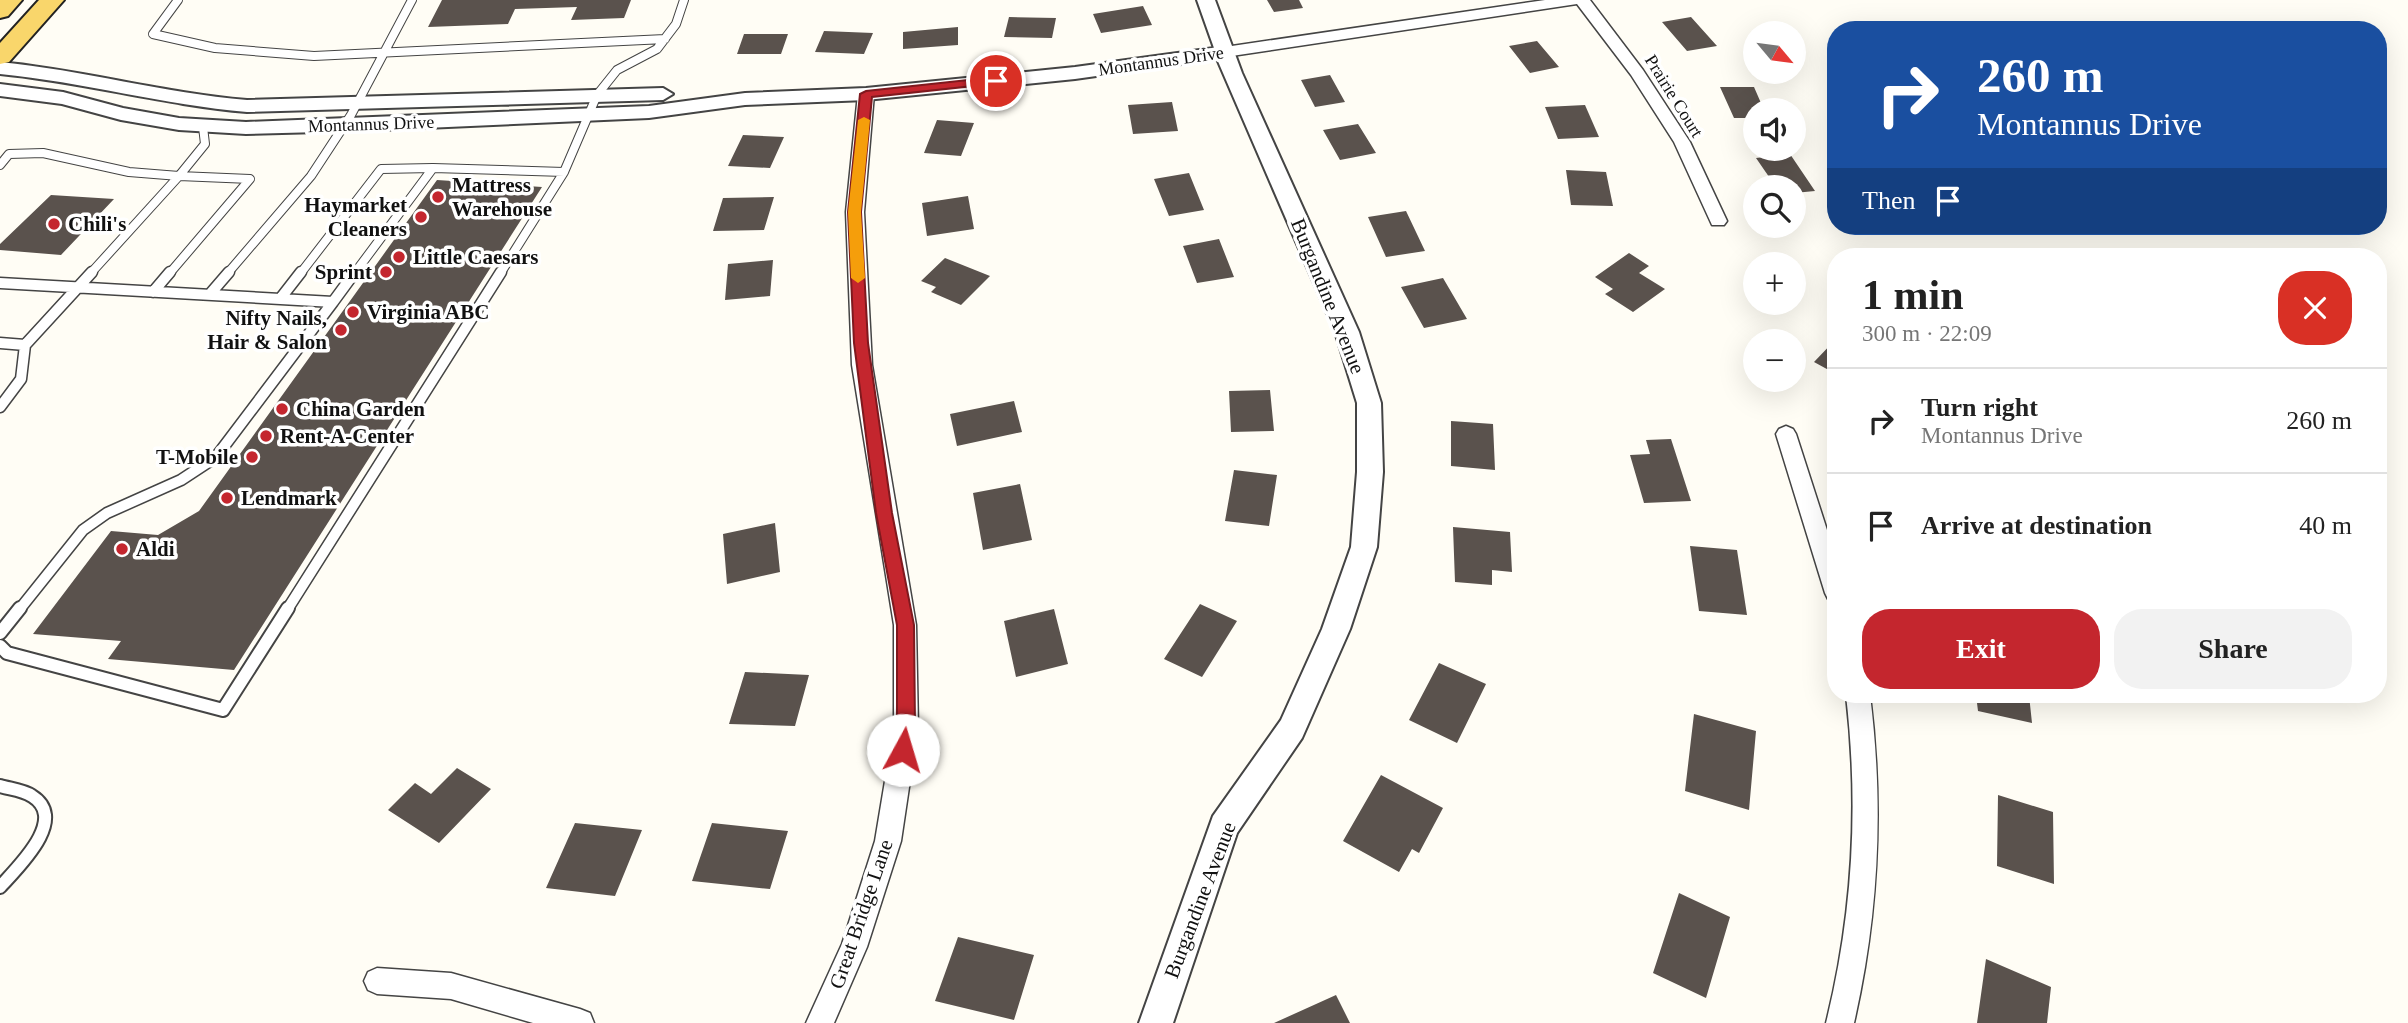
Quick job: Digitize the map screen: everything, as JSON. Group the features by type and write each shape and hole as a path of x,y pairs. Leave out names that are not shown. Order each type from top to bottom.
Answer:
{"main road":[{"path":"0,11 10,0"},
{"path":"0,57 52,0"}],"street":[{"name":"Burgandine Avenue","path":"1156,1023 1224,826 1292,729 1336,629 1364,547 1370,472 1369,403 1347,332 1225,52 1206,0"},
{"name":"Montannus Drive","path":"0,90 55,96 139,118 203,127 345,125 677,110 745,99 866,94 1074,73 1575,0"},
{"name":"Prairie Court","path":"1583,0 1638,74 1682,142 1718,221"},
{"name":"Montannus Drive","path":"0,68 54,74 213,104 686,94 745,99"},
{"name":"Great Bridge Lane","path":"820,1023 854,947 888,841 906,727 905,625 862,365 855,212 866,94"},
{"path":"1786,434 1827,564"},
{"path":"1840,1023 1855,966 1868,853 1866,746 1859,703"},
{"path":"377,981 451,986 580,1023"}],"lane":[{"path":"178,0 153,34 215,48 314,56 665,39"},
{"path":"211,294 312,176 358,103 412,0"},
{"path":"0,646 7,653 223,710 564,172 597,95 617,70 657,50 676,24 684,0"},
{"path":"0,407 12,394 26,371 25,345 203,148 206,137 203,127"},
{"path":"0,165 9,154 43,153 129,172 250,179 153,292"},
{"path":"0,634 83,530 107,513 181,480 216,457 433,168"},
{"path":"280,299 381,169 564,172"},
{"path":"0,283 333,302"},
{"path":"0,343 25,345"},
{"path":"0,786 34,796 44,809 45,821 39,839 0,887"}],"building":[{"path":"442,0 631,0 624,18 571,20 577,7 515,9 508,24 428,27"},
{"path":"1267,0 1299,0 1303,8 1274,12"},
{"path":"1143,6 1152,25 1101,33 1093,14"},
{"path":"1009,17 1056,18 1052,38 1004,37"},
{"path":"1691,17 1717,46 1687,51 1662,22"},
{"path":"958,27 958,45 903,49 903,32"},
{"path":"824,31 873,33 864,54 815,52"},
{"path":"744,34 788,34 781,54 737,54"},
{"path":"1537,41 1559,67 1530,73 1509,46"},
{"path":"1330,75 1345,102 1315,107 1301,80"},
{"path":"1720,87 1754,87 1759,98 1743,98 1743,118 1734,118"},
{"path":"1172,102 1178,131 1133,134 1128,105"},
{"path":"1585,105 1599,137 1558,139 1545,107"},
{"path":"937,120 974,123 961,156 924,153"},
{"path":"1358,124 1376,153 1340,160 1323,130"},
{"path":"743,135 784,137 770,168 728,166"},
{"path":"1758,161 1795,161 1804,175 1768,175"},
{"path":"1566,170 1606,172 1613,206 1571,205"},
{"path":"1189,173 1204,210 1169,216 1154,179"},
{"path":"1806,178 1815,191 1806,192"},
{"path":"437,180 542,187 234,670 108,659 121,641 33,634 111,531 158,535 199,511"},
{"path":"51,195 114,199 61,255 0,250 0,244"},
{"path":"968,196 974,229 927,236 922,203"},
{"path":"774,197 764,230 713,231 723,198"},
{"path":"1406,211 1425,251 1386,257 1368,217"},
{"path":"1219,239 1234,277 1197,283 1183,246"},
{"path":"1629,253 1649,266 1639,273 1665,289 1633,312 1605,294 1613,289 1595,277"},
{"path":"945,258 990,276 961,305 931,292 936,287 921,281"},
{"path":"773,260 770,296 725,300 728,264"},
{"path":"1443,278 1467,319 1424,328 1401,287"},
{"path":"1827,348 1827,369 1814,362"},
{"path":"1270,390 1274,431 1231,432 1229,391"},
{"path":"1014,401 1022,432 957,446 950,414"},
{"path":"1451,421 1493,424 1495,470 1451,466"},
{"path":"1671,439 1691,501 1644,503 1630,455 1650,454 1646,440"},
{"path":"1234,470 1277,475 1269,526 1225,521"},
{"path":"1020,484 1032,540 983,550 973,493"},
{"path":"775,523 780,572 727,584 723,534"},
{"path":"1453,527 1510,532 1512,572 1492,570 1492,585 1455,582"},
{"path":"1690,546 1737,550 1747,615 1699,611"},
{"path":"1200,604 1237,621 1202,677 1164,659"},
{"path":"1054,609 1068,664 1016,677 1004,621"},
{"path":"1439,663 1486,684 1457,743 1409,720"},
{"path":"745,672 809,675 795,726 729,724"},
{"path":"1977,703 2030,703 2032,723 1978,711"},
{"path":"1694,714 1756,731 1749,810 1685,791"},
{"path":"457,768 491,789 439,843 388,810 415,783 431,794"},
{"path":"1381,775 1443,808 1419,853 1412,849 1399,872 1343,841"},
{"path":"1998,795 2053,812 2054,884 1997,866"},
{"path":"575,823 642,830 615,896 546,888"},
{"path":"712,823 788,831 770,889 692,881"},
{"path":"1679,893 1730,917 1706,998 1653,973"},
{"path":"958,937 1034,955 1014,1020 935,1001"},
{"path":"1986,959 2051,987 2047,1023 1977,1023"},
{"path":"1336,995 1350,1023 1274,1023"}],"slow traffic":[{"path":"858,278 855,212 864,120"}],"place":[{"name":"Mattress Warehouse","path":"438,197"},
{"name":"Haymarket Cleaners","path":"421,217"},
{"name":"Chili's","path":"54,224"},
{"name":"Little Caesars","path":"399,257"},
{"name":"Sprint","path":"386,272"},
{"name":"Virginia ABC","path":"353,312"},
{"name":"Nifty Nails, Hair & Salon","path":"341,330"},
{"name":"China Garden","path":"282,409"},
{"name":"Rent-A-Center","path":"266,436"},
{"name":"T-Mobile","path":"252,457"},
{"name":"Lendmark","path":"227,498"},
{"name":"Aldi","path":"122,549"}],"route":[{"path":"903,750 906,727 905,625 884,513 862,365 855,212 866,94 996,81"}]}
